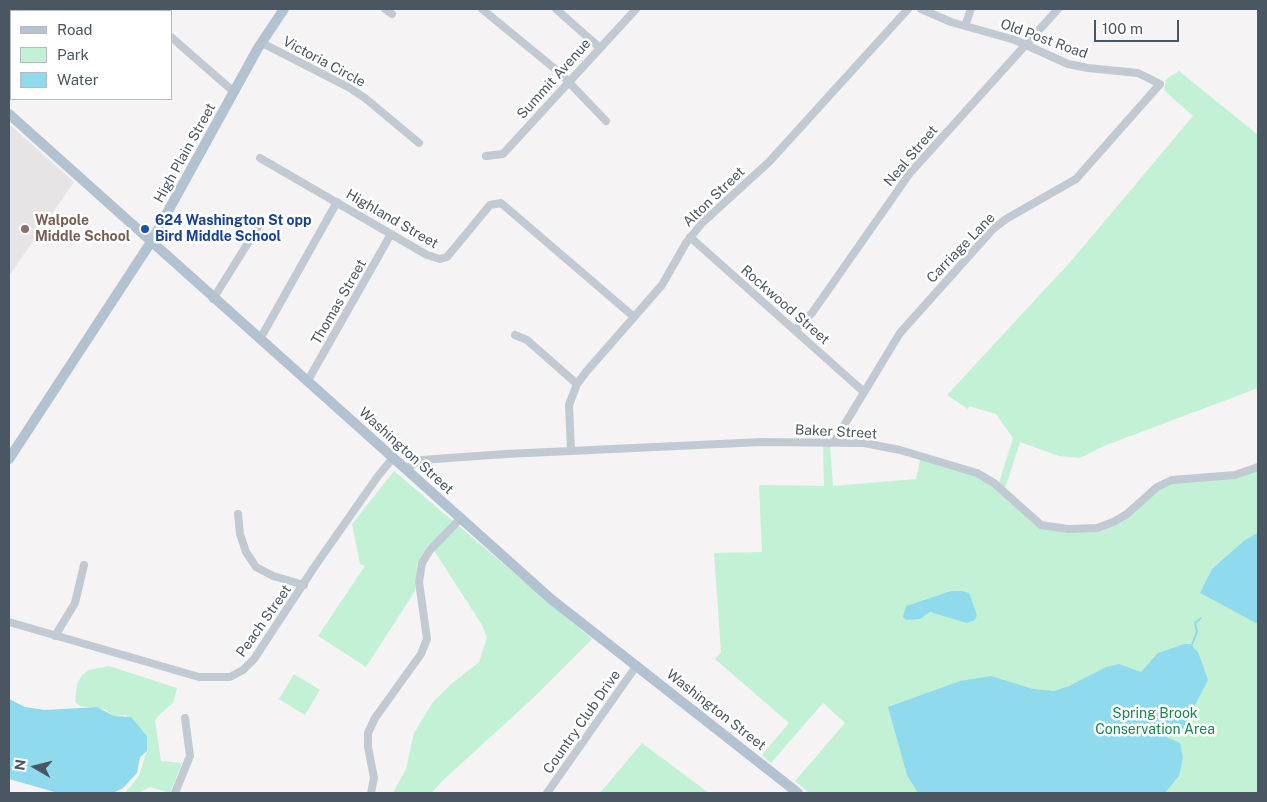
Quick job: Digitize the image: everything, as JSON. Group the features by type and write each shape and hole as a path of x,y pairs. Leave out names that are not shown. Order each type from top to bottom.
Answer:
{"main road":[{"name":"High Plain Street","path":"9,459 151,242 234,92 284,9"},
{"name":"Washington Street","path":"9,114 213,299 551,599 798,793"}],"street":[{"path":"385,9 392,14"},
{"path":"482,9 568,82 606,121"},
{"path":"556,9 599,47"},
{"name":"Summit Avenue","path":"486,156 504,154 599,47 636,9"},
{"name":"Alton Street","path":"571,451 569,405 577,384 662,285 690,237 768,162 908,9"},
{"name":"Old Post Road","path":"921,9 965,26 1028,45 1077,66 1138,73 1160,84"},
{"path":"965,26 971,9"},
{"name":"Neal Street","path":"796,330 812,313 910,173 1028,45 1058,9"},
{"path":"172,38 234,92"},
{"name":"Victoria Circle","path":"262,43 348,87 365,98 419,143"},
{"name":"Carriage Lane","path":"834,442 900,332 993,229 1006,219 1076,180 1160,84"},
{"name":"Highland Street","path":"260,158 430,257 446,259 490,205 501,203 634,317"},
{"path":"260,339 337,202"},
{"path":"213,299 258,227"},
{"name":"Thomas Street","path":"307,382 392,234"},
{"name":"Rockwood Street","path":"690,237 864,392"},
{"path":"515,335 527,340 577,384"},
{"name":"Baker Street","path":"404,469 421,460 762,442 834,442 887,447 966,469 994,483 1034,521 1055,529 1089,529 1105,525 1120,518 1149,493 1172,480 1235,475 1258,467"},
{"name":"Peach Street","path":"9,622 199,677 230,677 243,670 254,659 378,476 393,458"},
{"path":"238,514 240,534 246,552 256,566 273,576 304,585"},
{"path":"371,793 374,778 368,747 368,733 375,718 421,654 427,639 419,582 422,563 430,550 461,518"},
{"path":"55,636 74,603 84,565"},
{"name":"Country Club Drive","path":"547,793 637,665"},
{"path":"175,793 190,756 185,718"}],"shaded area":[{"name":"Walpole Middle School","path":"9,124 74,182 9,276"}],"green space":[{"path":"1179,71 1258,135 1258,388 1104,446 1080,458 1059,456 1020,442 1005,489 999,483 1013,438 996,414 969,406 968,409 947,395 1072,260 1193,116 1164,90 1166,79"},
{"path":"823,444 830,445 833,486 916,479 921,456 977,473 1041,525 1105,525 1164,483 1213,477 1258,467 1258,793 809,793 795,781 845,723 823,703 771,763 762,755 789,723 715,659 721,652 714,553 762,552 759,485 824,486"},
{"path":"394,471 592,639 531,700 441,782 432,793 393,793 406,769 414,733 433,702 449,686 479,662 487,638 482,625 435,552 428,545 417,564 415,591 366,667 318,636 365,566 360,564 352,524"},
{"path":"109,666 177,688 173,703 155,721 161,761 182,763 170,793 150,787 138,793 125,793 139,776 147,750 147,736 126,715 114,716 104,709 80,706 75,702 77,684 82,675 89,670"},
{"path":"294,674 320,690 305,715 279,699"},
{"path":"642,743 709,793 600,793"}],"water":[{"path":"1258,533 1258,624 1200,593 1212,569 1245,540"},
{"path":"951,591 969,593 977,615 975,620 967,623 930,612 920,619 906,620 903,617 906,606"},
{"name":"Spring Brook Conservation Area","path":"1184,644 1190,644 1198,652 1208,680 1181,732 1168,727 1163,733 1164,736 1180,743 1183,758 1179,776 1165,793 918,793 907,775 888,707 960,681 991,676 1033,689 1054,691 1069,686 1106,667 1119,664 1141,672 1158,653"},
{"path":"9,699 25,707 45,710 97,707 114,716 131,717 147,736 147,751 140,757 137,773 123,788 113,793 58,793 9,779"}],"waterway":[{"path":"1191,647 1197,632 1195,623 1201,618"}],"place":[{"name":"Walpole Middle School","path":"25,229"},
{"name":"624 Washington St opp Bird Middle School","path":"145,229"}]}
